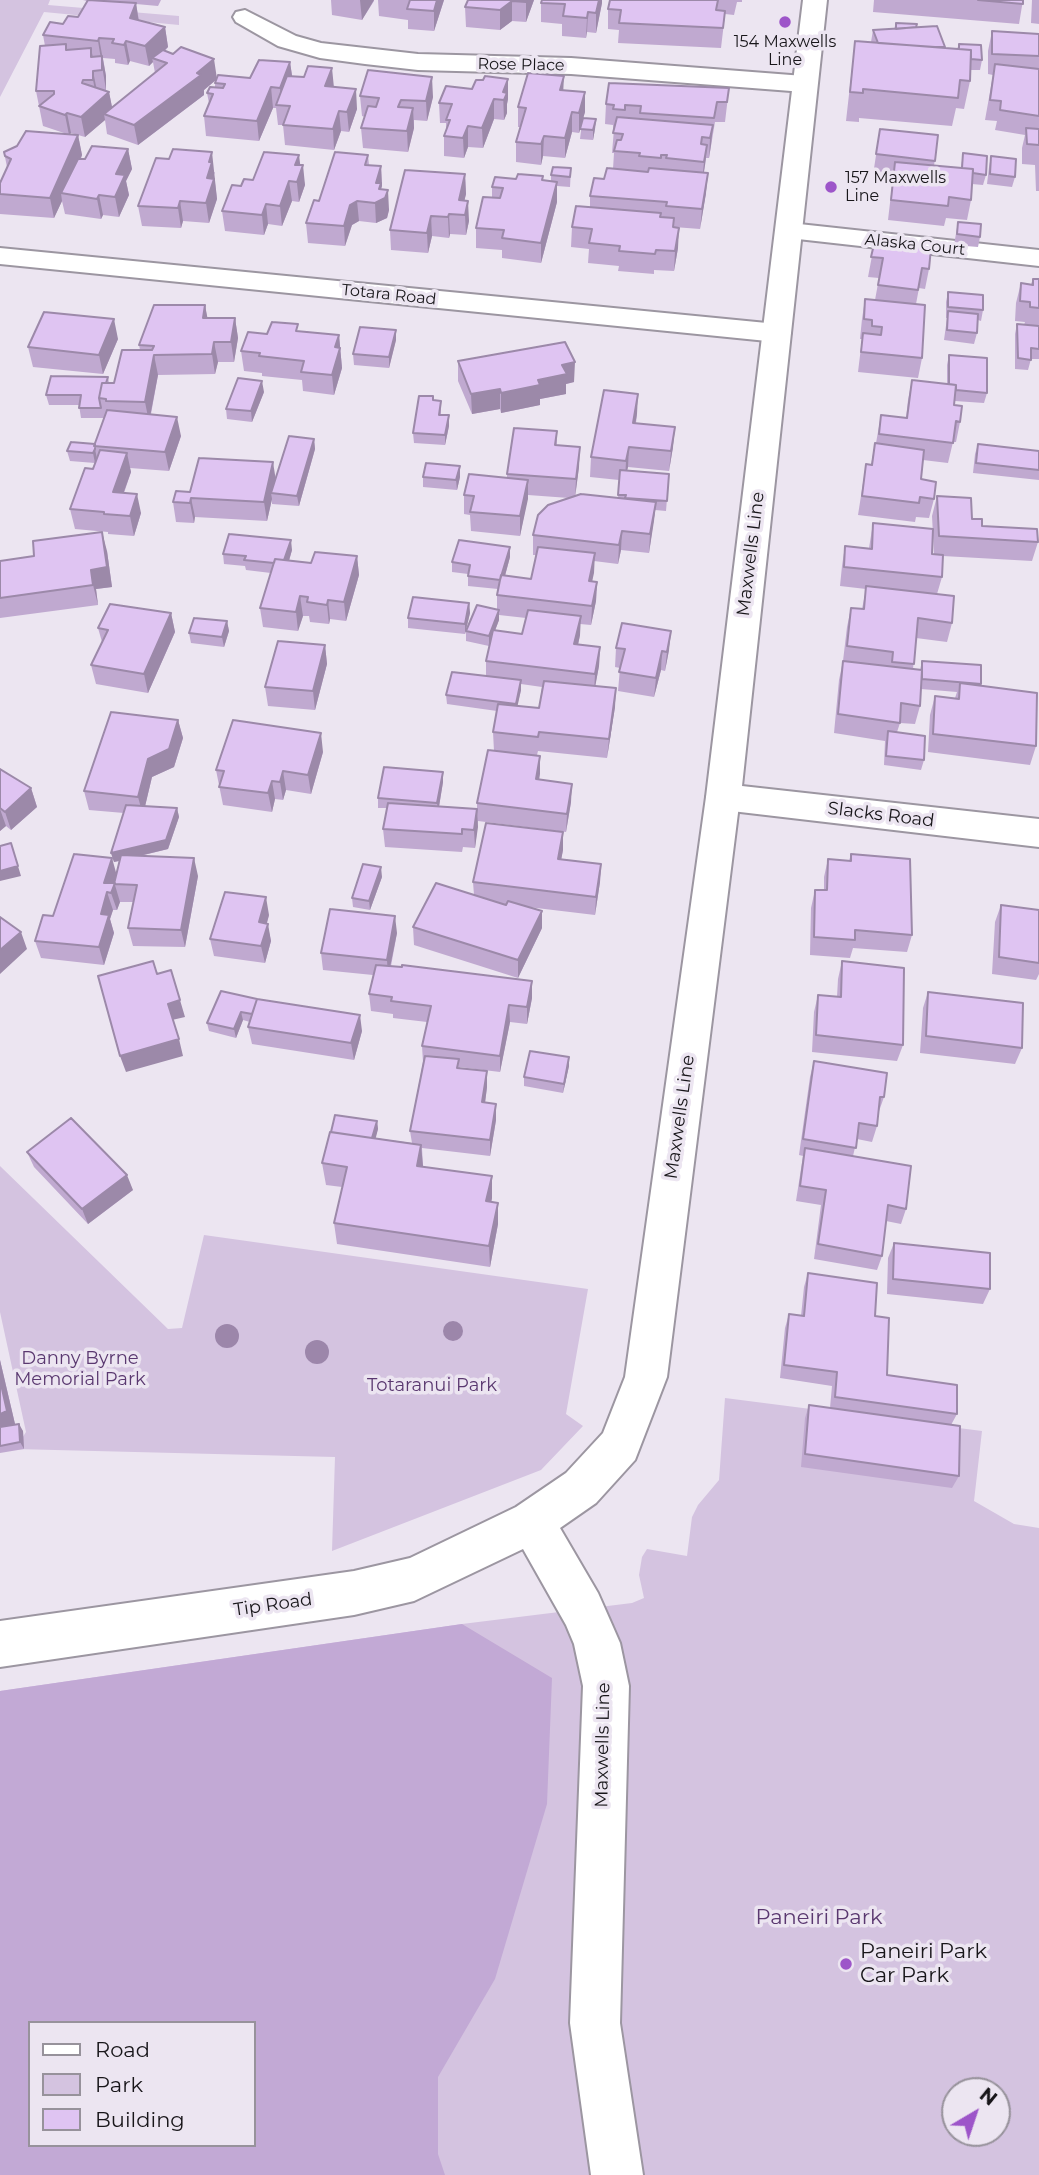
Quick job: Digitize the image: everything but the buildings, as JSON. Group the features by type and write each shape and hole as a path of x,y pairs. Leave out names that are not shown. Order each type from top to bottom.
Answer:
{"street":[{"name":"Maxwells Line","path":"617,2175 595,2023 606,1686 597,1643 582,1609 532,1522 581,1488 620,1446 646,1377 723,797 815,0"},
{"name":"Rose Place","path":"245,17 287,41 320,50 365,56 418,62 571,66 804,84"},
{"name":"Alaska Court","path":"790,231 1039,258"},
{"name":"Totara Road","path":"0,256 777,333"},
{"name":"Slacks Road","path":"723,797 1039,833"},
{"name":"Tip Road","path":"0,1644 354,1593 414,1579 532,1522"}],"green space":[{"path":"0,0 50,0 48,5 179,16 179,25 44,12 0,97"},
{"name":"Totaranui Park","path":"0,1166 168,1329 182,1328 204,1235 588,1289 566,1414 583,1426 541,1470 332,1551 335,1457 15,1449 26,1432 0,1312"},
{"name":"Paneiri Park","path":"725,1398 982,1431 974,1501 1014,1524 1039,1528 1039,2175 0,2175 0,1691 462,1624 632,1603 644,1598 639,1575 642,1557 647,1549 687,1556 692,1517 698,1505 719,1480"}],"shaded area":[{"path":"462,1624 552,1678 547,1804 495,1979 438,2077 438,2154 445,2175 0,2175 0,1691"}],"place":[{"name":"154 Maxwells Line","path":"785,22"},
{"name":"157 Maxwells Line","path":"831,187"},
{"name":"Paneiri Park Car Park","path":"846,1964"}],"park label":[{"name":"Danny Byrne Memorial Park","path":"80,1369"}]}
